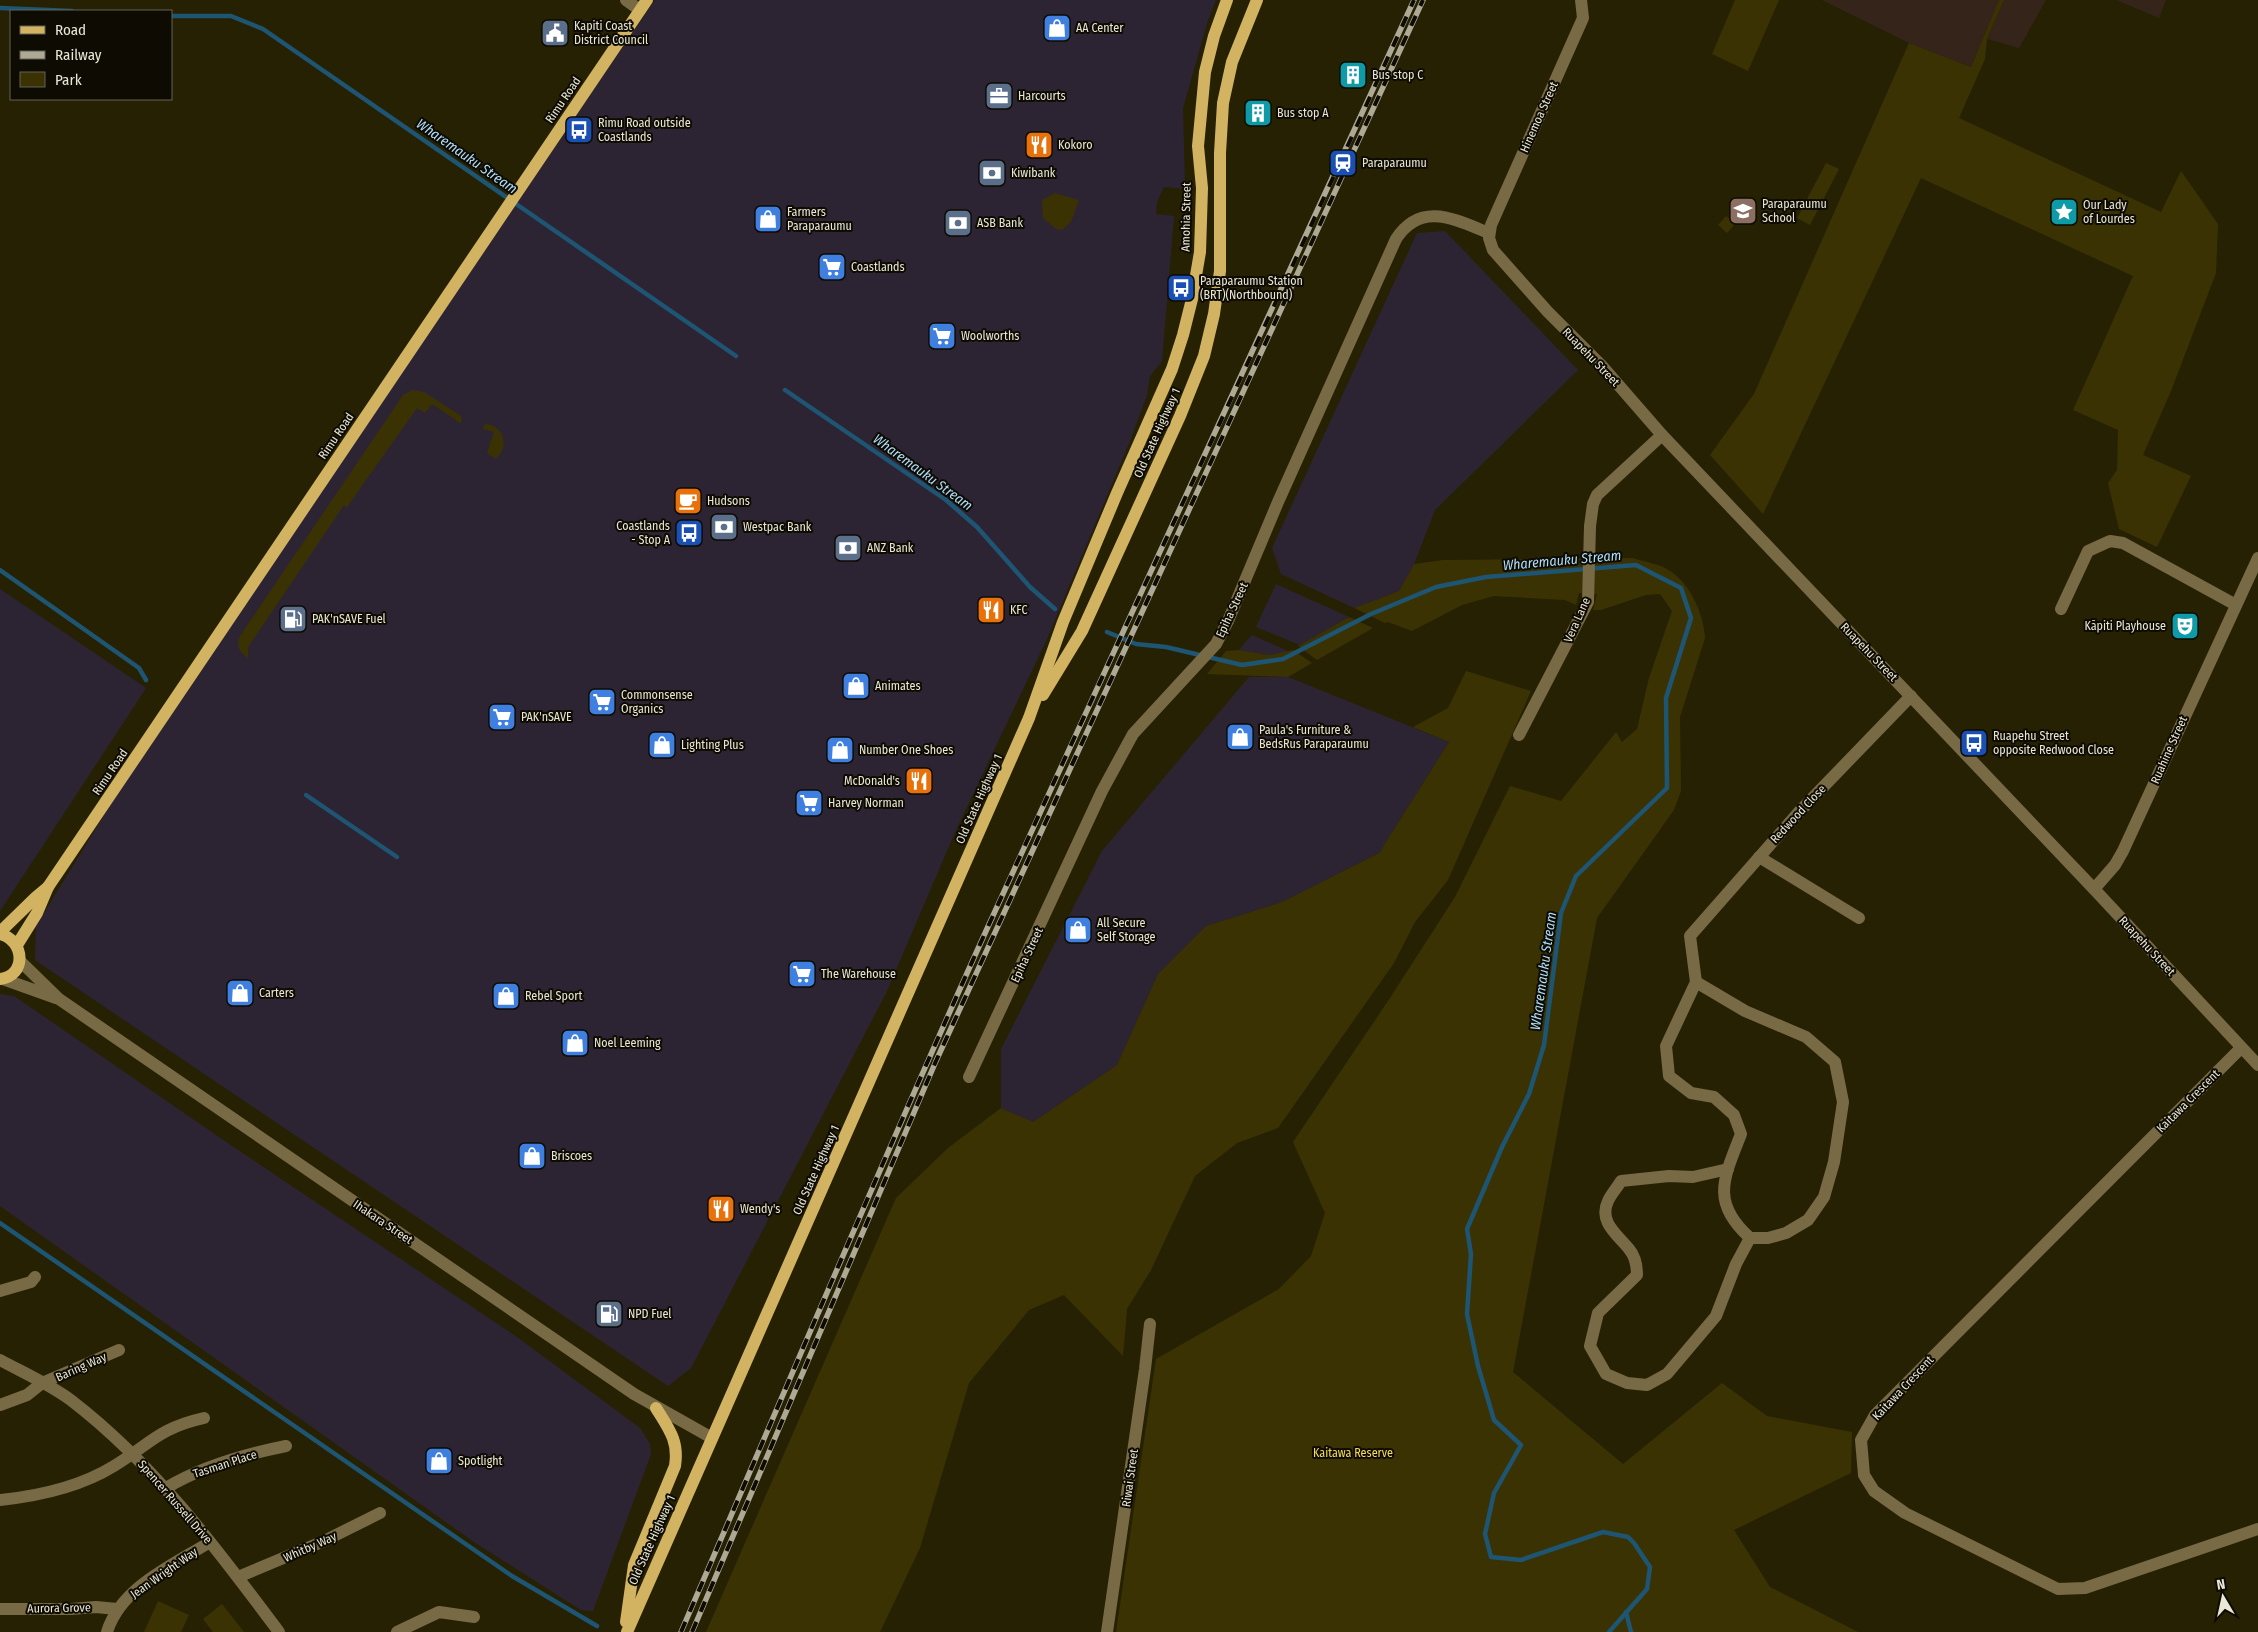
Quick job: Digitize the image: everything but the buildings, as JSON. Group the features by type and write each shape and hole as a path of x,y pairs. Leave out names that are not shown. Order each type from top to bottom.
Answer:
{"main road":[{"name":"Amohia Street","path":"1146,429 1177,356 1194,288 1201,230 1202,188 1198,146 1201,105 1210,50 1227,0"},
{"name":"Old State Highway 1","path":"1029,718 1082,631 1189,395 1204,356 1214,314 1221,262 1220,153 1223,103 1228,73 1238,43 1257,0"},
{"name":"Rimu Road","path":"17,946 37,913 48,888 644,5"},
{"name":"Old State Highway 1","path":"626,1632 1029,718 1063,622 1146,429"},
{"name":"Rimu Road","path":"0,933 36,897 48,888"},
{"path":"0,933 12,940 17,946 20,961 17,969 11,975 2,979"},
{"path":"626,1632 634,1566 675,1466 677,1454 676,1441 656,1408"}],"street":[{"path":"626,0 644,5"},
{"name":"Hinemoa Street","path":"1489,233 1584,18 1581,0"},
{"name":"Epiha Street","path":"969,1078 1102,791 1133,734 1216,644 1238,600 1278,502 1373,289 1403,228 1416,219 1430,216 1454,220 1489,233"},
{"name":"Ruapehu Street","path":"1489,233 1491,245 1497,256 1548,312 1602,366 1662,435 2094,889 2258,1065"},
{"name":"Vera Lane","path":"1519,735 1584,610 1589,594 1591,517 1597,495 1662,435"},
{"path":"2061,609 2088,551 2110,541 2123,543 2236,606"},
{"name":"Ruahine Street","path":"2094,889 2115,866 2123,851 2258,558"},
{"name":"Redwood Close","path":"1696,982 1690,936 1798,813 1911,696"},
{"path":"1759,857 1859,918"},
{"name":"Ihakara Street","path":"20,961 59,999 656,1408 712,1438"},
{"name":"Ihakara Street","path":"2,979 59,999"},
{"path":"1696,982 1744,1011 1806,1037 1835,1062 1843,1102 1834,1162 1824,1197 1808,1220 1786,1233 1768,1238 1750,1238 1738,1227 1727,1211 1724,1192 1728,1169 1741,1134 1734,1115 1714,1097 1691,1093 1669,1076 1666,1046 1696,982"},
{"name":"Kaitawa Crescent","path":"2241,1048 1875,1415 1861,1440 1864,1475 1874,1491 1905,1513 2058,1589 2085,1588 2258,1529"},
{"path":"1728,1169 1692,1177 1669,1176 1621,1181 1607,1203 1606,1220 1615,1236 1630,1250 1637,1266 1637,1275 1598,1313 1590,1346 1606,1374 1627,1383 1647,1385 1667,1374 1716,1316 1736,1264 1750,1238"},
{"path":"0,1291 30,1282 36,1277"},
{"name":"Riwai Street","path":"1107,1632 1150,1324"},
{"name":"Baring Way","path":"0,1404 28,1395 42,1383 119,1350"},
{"name":"Spencer Russell Drive","path":"0,1360 71,1401 131,1453 166,1488 238,1577 279,1632"},
{"path":"0,1500 36,1495 72,1485 114,1466 155,1436 174,1426 204,1418"},
{"name":"Tasman Place","path":"166,1488 185,1477 266,1450 286,1446"},
{"name":"Whitby Way","path":"238,1577 324,1541 380,1513"},
{"name":"Jean Wright Way","path":"107,1632 117,1609 132,1593 210,1542"},
{"name":"Aurora Grove","path":"0,1609 96,1607 117,1609"},
{"path":"397,1632 439,1612 474,1617"}],"shaded area":[{"path":"655,0 1216,0 1208,20 1183,108 1185,189 1164,187 1157,202 1156,214 1174,216 1162,361 1150,376 1147,395 1130,441 1047,639 956,830 886,993 691,1368 668,1386 35,960 36,926 178,695"},
{"path":"1822,0 1999,0 1971,67 1909,43"},
{"path":"2004,0 2046,0 2019,48 1987,39"},
{"path":"2116,0 2166,0 2159,18"},
{"path":"1445,231 1578,370 1435,510 1414,564 1399,591 1354,608 1281,574 1272,548 1417,233"},
{"path":"1276,584 1349,617 1300,645 1256,627"},
{"path":"0,589 146,688 0,911"},
{"path":"1252,635 1290,652 1269,655 1239,650"},
{"path":"1249,677 1288,677 1449,742 1379,853 1282,902 1206,926 1158,974 1117,1065 1033,1122 1001,1108 1001,1049 1102,851"},
{"path":"0,994 14,996 235,1148 517,1337 640,1428 650,1444 651,1454 593,1611 581,1610 474,1542 0,1206"}],"green space":[{"path":"1735,0 1779,0 1748,71 1712,54"},
{"path":"1999,0 2004,0 1987,39 1985,59 1959,118 2161,212 2181,171 2218,224 2216,273 2171,391 2143,455 2191,476 2157,547 2119,529 2108,483 2117,470 2118,430 2073,410 2133,276 1921,178 1763,514 1710,455 1754,394 1909,43 1971,67"},
{"path":"1826,163 1839,169 1810,225 1797,218"},
{"path":"1055,193 1079,200 1071,222 1062,230 1056,229 1043,218 1042,200"},
{"path":"1726,216 1735,224 1727,233 1718,225"},
{"path":"412,390 424,392 461,416 462,420 460,423 432,404 425,413 417,408 347,507 344,505 248,647 248,658 239,649 240,636 403,395"},
{"path":"485,424 497,428 503,437 503,448 496,459 487,453 494,432 483,429"},
{"name":"Kaitawa Reserve","path":"1633,558 1666,569 1684,583 1699,610 1705,638 1680,717 1681,791 1674,810 1597,918 1513,1372 1623,1464 1722,1383 1767,1416 1852,1432 1851,1473 1734,1530 1770,1587 1858,1632 1116,1632 1156,1359 1279,1289 1311,1256 1325,1213 1293,1142 1455,897 1510,786 1561,801 1616,732 1622,742 1637,729 1649,678 1672,611 1660,594 1646,595 1601,610 1593,610 1597,594 1579,593 1576,605 1565,600 1494,596 1462,605 1412,631 1388,622 1385,623 1354,608 1399,591 1414,564 1443,560"},
{"path":"1349,617 1373,628 1317,660 1298,646"},
{"path":"1239,650 1269,655 1293,650 1312,663 1288,677 1207,674 1226,651"},
{"path":"1466,671 1531,691 1448,880 1415,922 1394,963 1278,1128 1237,1143 1195,1176 1151,1270 1127,1309 1123,1356 1064,1295 1029,1310 969,1383 920,1548 880,1632 706,1632 896,1198 948,1148 1001,1108 1033,1122 1117,1065 1158,974 1206,926 1282,902 1379,853 1449,742 1413,727 1448,708"},
{"path":"158,1601 189,1615 181,1632 144,1632"},
{"path":"222,1604 244,1632 213,1632 203,1619"}],"waterway":[{"name":"Wharemauku Stream","path":"0,8 48,10"},
{"name":"Wharemauku Stream","path":"172,16 231,16 263,29 736,356"},
{"name":"Wharemauku Stream","path":"785,390 946,500 977,527 1030,587 1055,609"},
{"name":"Wharemauku Stream","path":"1107,632 1136,644 1166,647 1242,665 1283,659 1371,614 1436,587 1486,577 1636,565 1681,588 1691,618 1666,698 1667,788 1576,876 1561,913 1544,1045 1529,1094 1502,1147 1467,1229 1471,1254 1467,1314 1478,1366 1494,1420 1521,1445 1494,1493 1485,1534 1491,1557 1521,1560 1603,1532 1628,1537 1650,1567 1647,1589 1609,1632"},
{"path":"0,570 139,668 146,680"},
{"path":"306,795 397,857"},
{"path":"0,1223 512,1576 597,1626"},
{"path":"1626,1612 1631,1632"}],"railway":[{"path":"681,1632 870,1193 986,931 1414,0"},
{"path":"692,1632 936,1061 1423,0"}],"place":[{"name":"AA Center","path":"1057,28"},
{"name":"Kapiti Coast District Council","path":"555,33"},
{"name":"Bus stop C","path":"1353,75"},
{"name":"Harcourts","path":"999,96"},
{"name":"Bus stop A","path":"1258,113"},
{"name":"Rimu Road outside Coastlands","path":"579,130"},
{"name":"Kokoro","path":"1039,145"},
{"name":"Paraparaumu","path":"1343,163"},
{"name":"Kiwibank","path":"992,173"},
{"name":"Paraparaumu School","path":"1743,211"},
{"name":"Our Lady of Lourdes","path":"2064,212"},
{"name":"Farmers Paraparaumu","path":"768,219"},
{"name":"ASB Bank","path":"958,223"},
{"name":"Coastlands","path":"832,267"},
{"name":"Paraparaumu Station (BRT)(Northbound)","path":"1181,288"},
{"name":"Woolworths","path":"942,336"},
{"name":"Hudsons","path":"688,501"},
{"name":"Westpac Bank","path":"724,527"},
{"name":"Coastlands - Stop A","path":"689,533"},
{"name":"ANZ Bank","path":"848,548"},
{"name":"KFC","path":"991,610"},
{"name":"PAK'nSAVE Fuel","path":"293,619"},
{"name":"Kāpiti Playhouse","path":"2185,626"},
{"name":"Animates","path":"856,686"},
{"name":"Commonsense Organics","path":"602,702"},
{"name":"PAK'nSAVE","path":"502,717"},
{"name":"Paula's Furniture & BedsRus Paraparaumu","path":"1240,737"},
{"name":"Ruapehu Street opposite Redwood Close","path":"1974,743"},
{"name":"Lighting Plus","path":"662,745"},
{"name":"Number One Shoes","path":"840,750"},
{"name":"McDonald's","path":"919,781"},
{"name":"Harvey Norman","path":"809,803"},
{"name":"All Secure Self Storage","path":"1078,930"},
{"name":"The Warehouse","path":"802,974"},
{"name":"Carters","path":"240,993"},
{"name":"Rebel Sport","path":"506,996"},
{"name":"Noel Leeming","path":"575,1043"},
{"name":"Briscoes","path":"532,1156"},
{"name":"Wendy's","path":"721,1209"},
{"name":"NPD Fuel","path":"609,1314"},
{"name":"Spotlight","path":"439,1461"}]}
